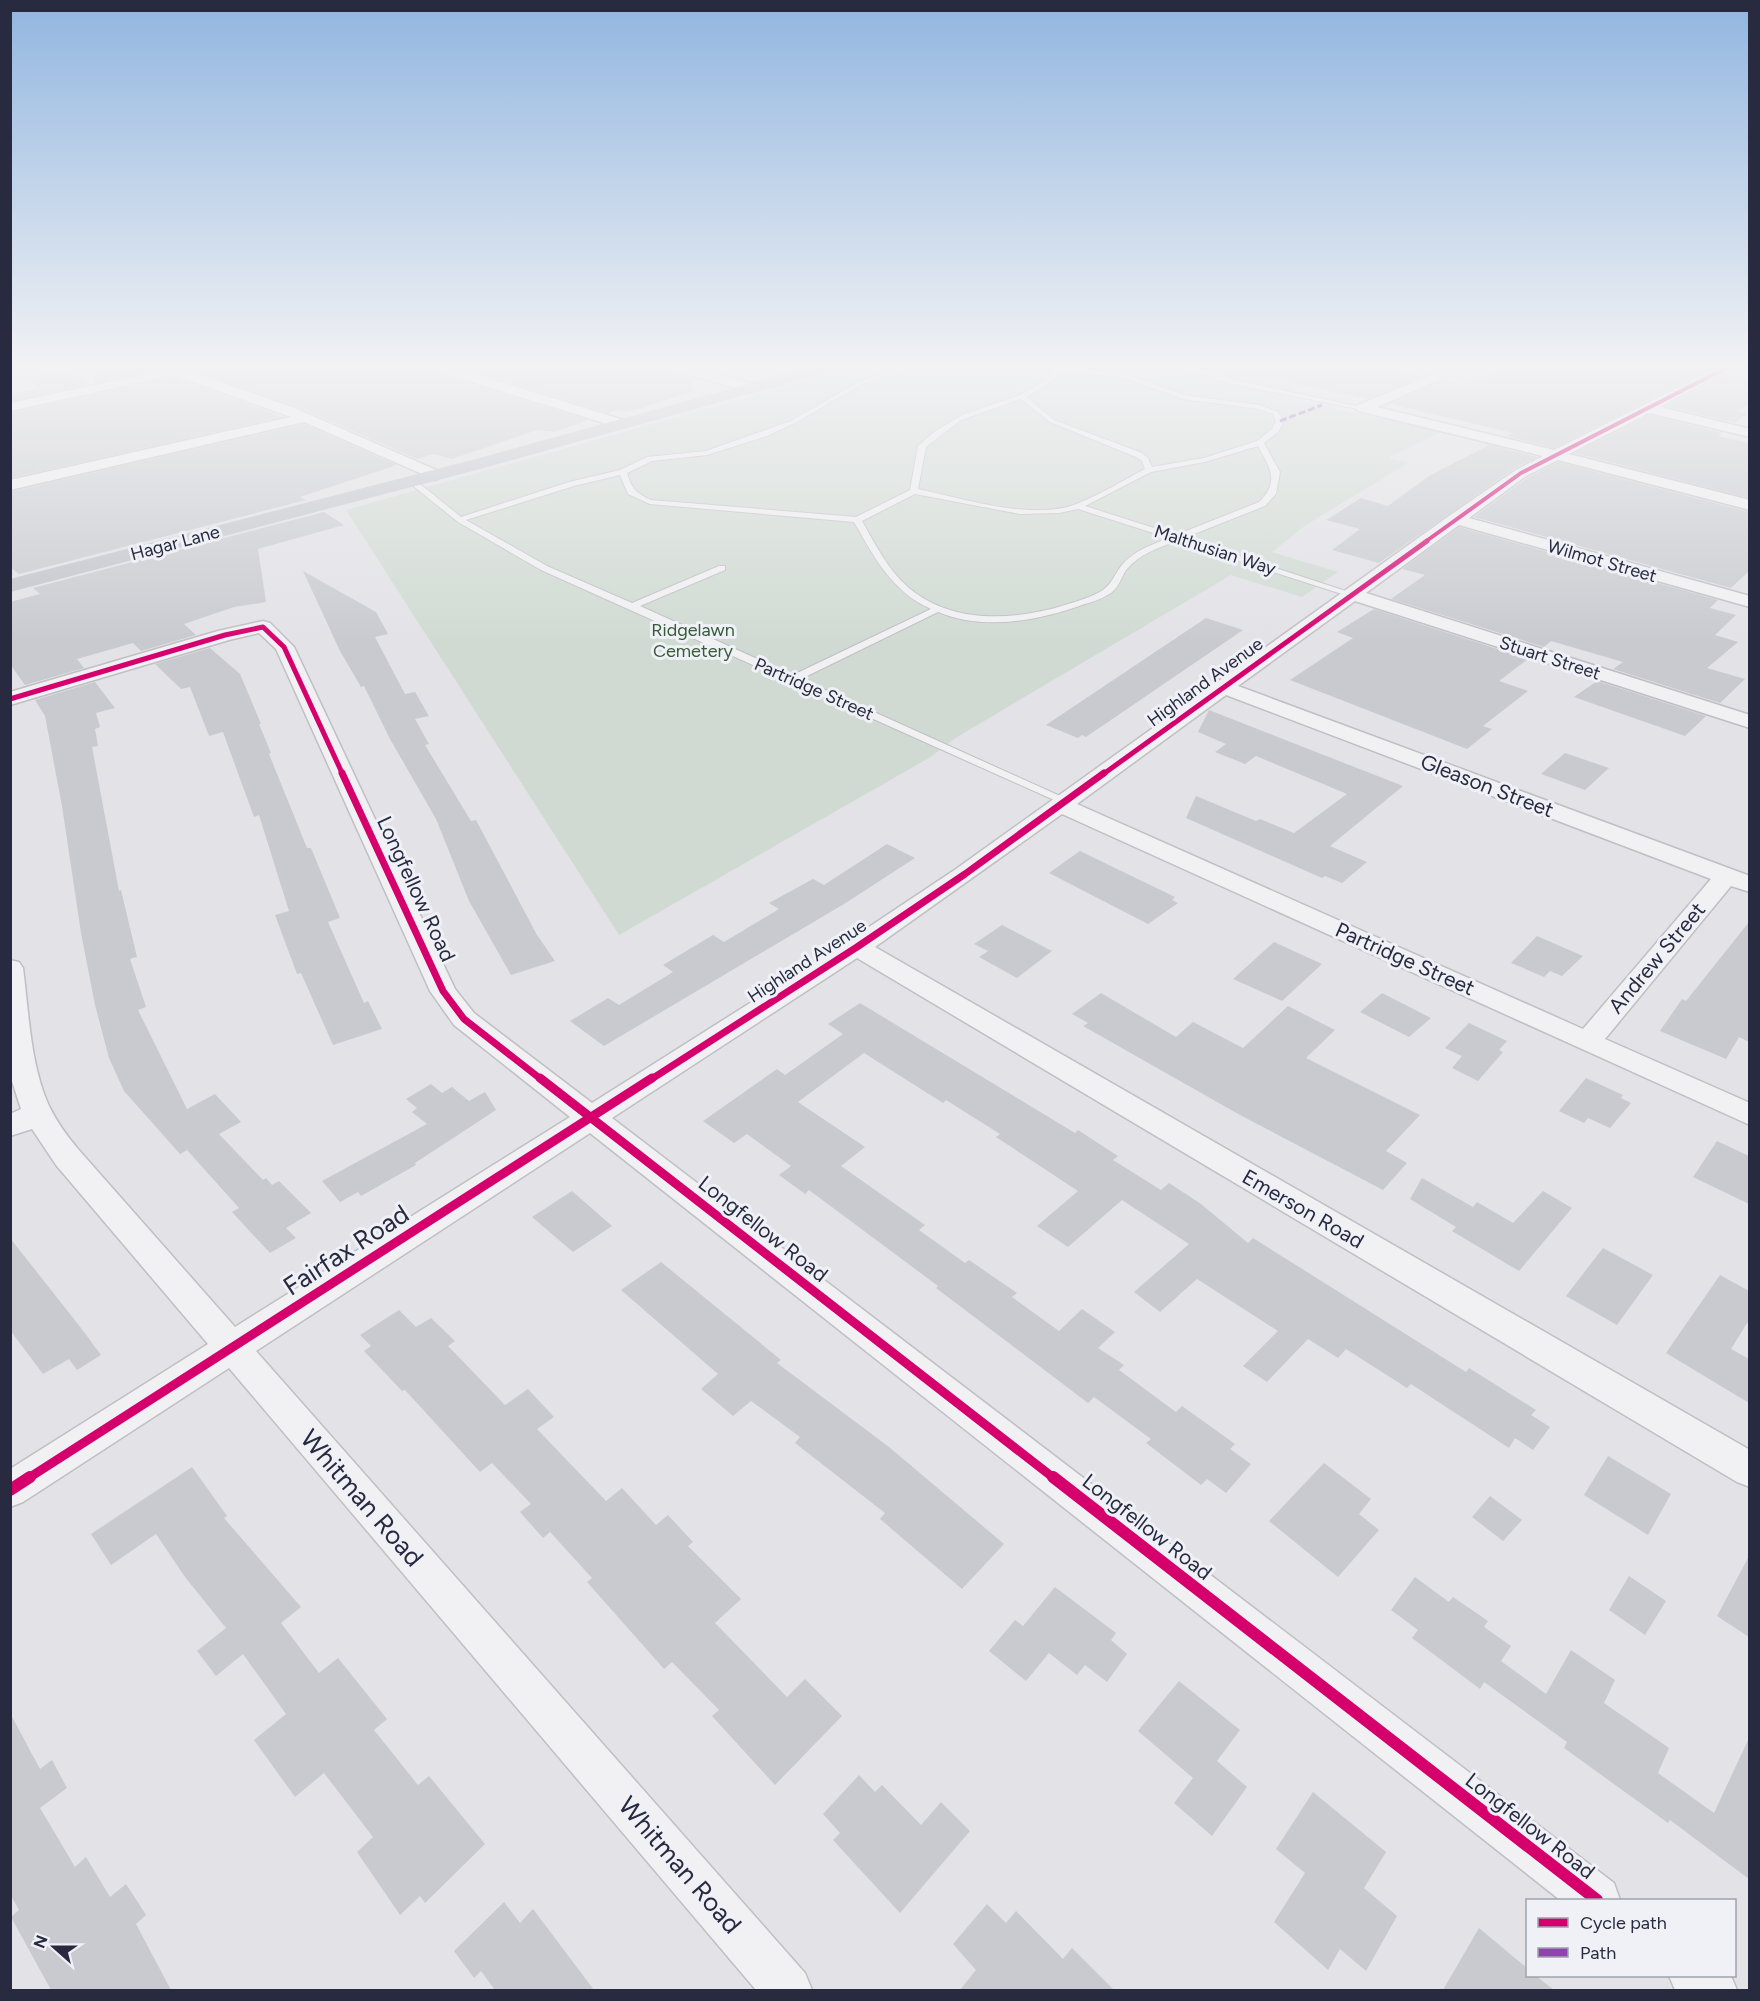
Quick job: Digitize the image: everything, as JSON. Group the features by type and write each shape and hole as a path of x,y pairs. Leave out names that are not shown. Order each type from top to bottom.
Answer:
{"street":[{"path":"10,485 132,457"},
{"path":"396,457 436,475"},
{"name":"Hagar Lane","path":"10,586 500,457"},
{"name":"Highland Avenue","path":"704,1045 857,947 1062,804 1455,519 1521,473 1550,457"},
{"path":"1563,457 1749,505"},
{"name":"Wilmot Street","path":"1455,519 1749,602"},
{"name":"Stuart Street","path":"1351,594 1749,722"},
{"name":"Longfellow Road","path":"10,699 225,635 263,627 270,632 284,647 449,1001 476,1029 1596,1899"},
{"name":"Gleason Street","path":"1224,688 1738,880"},
{"name":"Partridge Street","path":"1062,804 1749,1115"},
{"name":"Andrew Street","path":"1588,1041 1738,880"},
{"name":"Emerson Road","path":"857,947 1749,1470"},
{"name":"Whitman Road","path":"10,968 28,1090 38,1114 66,1157 788,1990"},
{"name":"Fairfax Road","path":"10,1490 704,1045"},
{"path":"10,1126 38,1114"},
{"path":"1694,1977 1712,1990"}],"lane":[{"path":"462,519 561,488 623,472 650,459 661,457"},
{"path":"914,491 920,457"},
{"path":"1142,457 1149,470"},
{"path":"623,472 628,488 636,497 650,502 857,520 914,491 1020,512 1043,513 1078,506 1149,470 1213,457"},
{"path":"857,520 876,551 905,590 938,609 998,620 1025,619 1055,612 1110,590 1133,558 1174,537 1245,513 1262,504 1272,494 1276,472 1268,457"},
{"name":"Partridge Street","path":"411,481 462,519 517,555 1062,804"},
{"name":"Malthusian Way","path":"1078,506 1351,594"},
{"path":"632,606 722,568"},
{"path":"792,680 938,609"}],"green space":[{"name":"Ridgelawn Cemetery","path":"533,457 1389,457 1408,463 1306,525 1272,552 1338,572 1302,597 1231,575 957,737 929,758 619,935 346,510"}],"building":[{"path":"10,457 102,457 10,478"},
{"path":"160,457 380,457 397,465 300,497 306,500 19,574 10,567 10,492"},
{"path":"1465,457 1536,457 1515,468 1379,563 1332,550 1360,529 1326,520 1361,498 1388,506 1429,476"},
{"path":"1592,457 1749,457 1749,498"},
{"path":"1558,462 1749,512 1749,571 1731,588 1474,517 1527,478"},
{"path":"324,512 344,525 258,549 266,602 234,607 184,624 196,635 141,651 133,643 77,659 84,668 25,685 10,664 10,602 40,594 33,588"},
{"path":"1459,527 1718,600 1710,608 1736,615 1715,635 1738,642 1707,668 1745,679 1720,703 1613,669 1623,662 1551,641 1544,647 1391,599 1425,575 1402,569"},
{"path":"303,571 376,612 388,634 375,637 405,694 415,692 429,716 415,719 429,744 425,745 471,821 476,820 537,935 555,961 511,975 469,901 436,819 390,739 364,686 361,687 340,651"},
{"path":"1374,609 1528,659 1499,681 1528,691 1483,726 1492,729 1467,749 1290,680 1353,638 1337,632"},
{"path":"1206,618 1243,630 1086,737 1082,735 1078,738 1046,725"},
{"path":"210,648 240,674 307,848 311,848 340,918 328,922 364,1003 368,1001 382,1029 333,1045 301,973 297,974 275,915 289,911 259,815 254,817 223,732 209,736 190,687 181,689 155,664"},
{"path":"1597,681 1706,716 1685,736 1574,697"},
{"path":"95,682 115,708 96,713 100,727 95,729 98,746 92,747 119,891 121,890 137,957 130,959 146,1007 138,1010 187,1109 215,1094 241,1122 219,1134 263,1180 266,1178 272,1185 279,1181 311,1213 286,1228 296,1238 270,1253 232,1212 239,1208 187,1150 180,1154 124,1091 109,1058 95,1005 81,933 62,806 45,716 35,700"},
{"path":"1209,710 1403,786 1330,846 1367,862 1342,883 1325,876 1322,878 1186,818 1196,796 1256,821 1260,819 1294,833 1347,794 1256,756 1245,764 1215,752 1226,744 1198,732"},
{"path":"1565,753 1609,768 1585,790 1541,774"},
{"path":"887,844 915,858 844,904 604,1046 570,1021 608,998 619,1005 673,972 663,965 713,935 724,942 779,909 769,903 813,879 824,885"},
{"path":"1080,851 1175,897 1172,900 1178,903 1148,924 1049,873"},
{"path":"1749,922 1749,1042 1739,1037 1726,1059 1660,1031 1682,999 1686,1001"},
{"path":"1002,925 1052,951 1017,978 979,957 988,951 974,944"},
{"path":"1537,936 1583,956 1562,976 1550,971 1544,977 1511,963"},
{"path":"1274,942 1322,964 1282,1001 1233,979"},
{"path":"1101,993 1176,1037 1193,1022 1243,1048 1288,1006 1335,1030 1306,1058 1420,1115 1386,1151 1407,1163 1383,1190 1240,1115 1083,1026 1088,1023 1072,1014"},
{"path":"1382,993 1431,1018 1409,1037 1360,1012"},
{"path":"860,1003 1075,1133 1078,1130 1118,1156 1113,1160 1161,1190 1169,1183 1201,1204 1248,1243 1253,1238 1466,1372 1469,1368 1536,1410 1531,1415 1550,1427 1533,1450 1515,1438 1509,1448 1411,1384 1407,1388 1346,1349 1338,1358 1308,1339 1267,1382 1243,1366 1278,1331 1197,1279 1160,1312 1134,1292 1189,1244 1122,1200 1068,1247 1037,1226 1078,1191 996,1137 1000,1134 946,1100 943,1103 864,1053 798,1102 865,1147 841,1166 925,1225 919,1230 965,1263 969,1260 1017,1293 1012,1297 1059,1331 1082,1309 1115,1332 1098,1348 1124,1365 1119,1370 1176,1412 1182,1406 1235,1444 1230,1449 1251,1464 1226,1493 1207,1479 1201,1485 1146,1443 1151,1439 1094,1397 1088,1403 936,1288 938,1286 809,1190 805,1194 779,1175 791,1166 747,1134 734,1143 703,1121 777,1069 785,1075 843,1034 828,1024"},
{"path":"1469,1023 1507,1041 1499,1050 1503,1052 1478,1081 1452,1068 1462,1056 1445,1048"},
{"path":"1586,1078 1623,1095 1621,1098 1631,1103 1610,1128 1588,1118 1584,1123 1559,1111"},
{"path":"431,1084 442,1093 452,1087 469,1101 485,1092 496,1110 415,1163 416,1165 361,1196 358,1192 340,1202 322,1181 427,1124 412,1112 417,1108 406,1099"},
{"path":"1717,1141 1749,1156 1749,1204 1693,1177"},
{"path":"1422,1178 1473,1207 1477,1202 1513,1223 1543,1191 1572,1208 1519,1271 1452,1231 1456,1227 1410,1199"},
{"path":"572,1191 612,1226 573,1252 532,1217"},
{"path":"10,1238 101,1355 77,1370 69,1359 43,1374 10,1330"},
{"path":"1603,1248 1653,1275 1617,1325 1566,1296"},
{"path":"661,1262 781,1360 777,1363 889,1447 1004,1544 962,1589 880,1519 885,1513 795,1443 800,1437 751,1401 733,1416 701,1389 718,1374 621,1290"},
{"path":"1720,1275 1749,1291 1749,1320 1731,1349 1749,1359 1749,1403 1666,1353"},
{"path":"399,1310 416,1327 431,1318 455,1341 448,1346 505,1405 528,1389 554,1417 537,1429 606,1501 622,1488 656,1525 668,1515 693,1542 688,1546 741,1599 715,1623 787,1697 805,1679 842,1716 775,1785 712,1716 719,1710 672,1662 664,1669 587,1582 592,1578 550,1532 543,1538 520,1512 531,1504 492,1463 480,1472 405,1390 402,1391 364,1351 371,1346 360,1335"},
{"path":"1608,1456 1671,1494 1648,1535 1584,1495"},
{"path":"1324,1463 1371,1499 1359,1514 1379,1530 1338,1577 1269,1521"},
{"path":"192,1467 227,1516 224,1518 301,1607 281,1623 319,1673 338,1658 387,1719 374,1730 418,1785 429,1776 485,1844 425,1903 420,1896 400,1915 357,1852 373,1837 324,1773 295,1797 254,1740 286,1714 243,1654 216,1676 197,1651 226,1628 185,1577 156,1534 111,1565 91,1534"},
{"path":"1490,1496 1522,1520 1503,1541 1472,1517"},
{"path":"1749,1556 1749,1637 1717,1616"},
{"path":"1629,1576 1666,1601 1645,1635 1609,1610"},
{"path":"1415,1577 1449,1602 1453,1597 1488,1621 1484,1627 1511,1646 1501,1661 1546,1694 1571,1650 1615,1680 1604,1703 1669,1748 1658,1773 1714,1813 1749,1738 1749,1879 1670,1820 1668,1823 1564,1748 1567,1742 1484,1682 1480,1689 1412,1638 1418,1630 1391,1610"},
{"path":"1055,1587 1116,1633 1111,1640 1127,1654 1107,1682 1085,1665 1077,1675 1049,1653 1026,1681 989,1651 1015,1620 1023,1626"},
{"path":"1179,1681 1240,1730 1217,1761 1247,1787 1212,1836 1174,1803 1193,1778 1138,1731"},
{"path":"10,1713 40,1769 52,1760 67,1788 40,1808 75,1867 86,1857 110,1897 126,1884 146,1915 136,1924 171,1990 51,1990 11,1917 19,1910 10,1894"},
{"path":"859,1775 875,1792 882,1785 921,1825 941,1802 970,1831 900,1913 833,1840 840,1833 823,1814"},
{"path":"1313,1792 1386,1852 1364,1888 1397,1916 1366,1971 1340,1949 1328,1970 1274,1922 1305,1873 1276,1849"},
{"path":"504,1902 520,1923 533,1909 594,1990 495,1990 481,1971 474,1978 454,1951"},
{"path":"987,1904 1006,1923 1016,1911 1063,1959 1072,1948 1114,1990 960,1990 976,1970 953,1944"},
{"path":"1479,1928 1526,1967 1526,1977 1537,1977 1554,1990 1443,1990"}],"cycle path":[{"path":"10,1490 857,947 965,874 1521,473 1552,457"},
{"path":"10,699 225,635 263,627 284,647 443,991 464,1019 1596,1899"}]}
